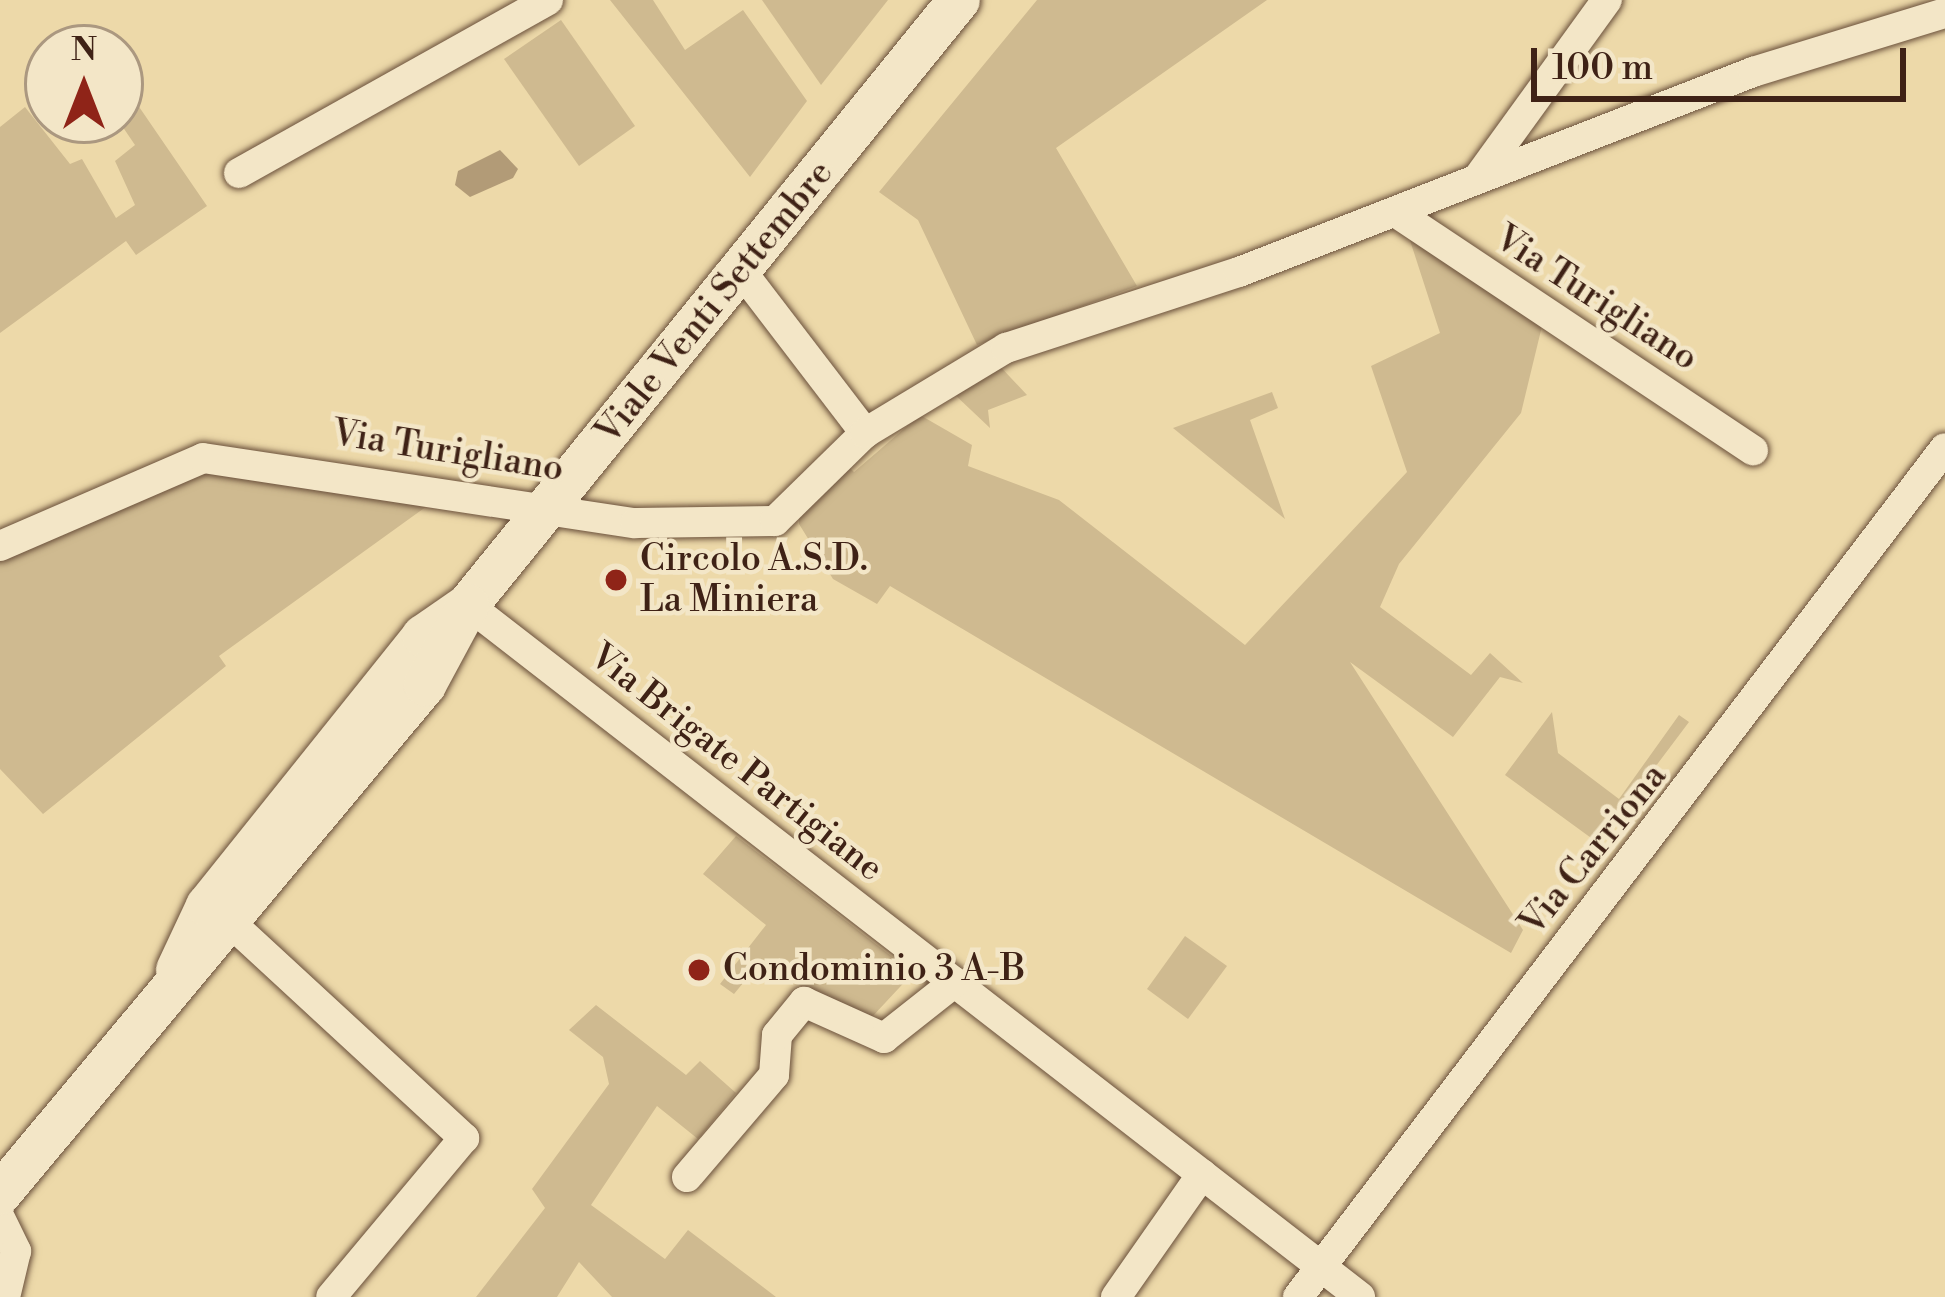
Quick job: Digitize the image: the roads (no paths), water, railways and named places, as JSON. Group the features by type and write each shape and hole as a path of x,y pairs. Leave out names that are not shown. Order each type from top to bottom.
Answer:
{"main road":[{"name":"Viale Venti Settembre","path":"177,970 207,906 394,672 468,605 959,0"},
{"name":"Viale Venti Settembre","path":"0,1195 177,970 232,924 448,656 468,605"}],"street":[{"path":"239,173 548,0"},
{"path":"1478,178 1607,0"},
{"name":"Via Turigliano","path":"0,546 202,458 673,527 775,521 865,433 1006,348 1396,213 1478,178 1945,13"},
{"name":"Via Turigliano","path":"1396,213 1753,450"},
{"path":"742,272 865,433"},
{"name":"Via Carriona","path":"1298,1297 1736,735 1945,448"},
{"name":"Via Brigate Partigiane","path":"468,605 1360,1297"},
{"path":"232,924 464,1138 331,1297"},
{"path":"687,1178 774,1075 777,1035 804,1002 884,1038 955,982"},
{"path":"1116,1297 1202,1174"},
{"path":"0,1218 16,1251 5,1297"}],"place":[{"name":"Circolo A.S.D. La Miniera","path":"616,580"},
{"name":"Condominio 3 A-B","path":"699,970"}]}
